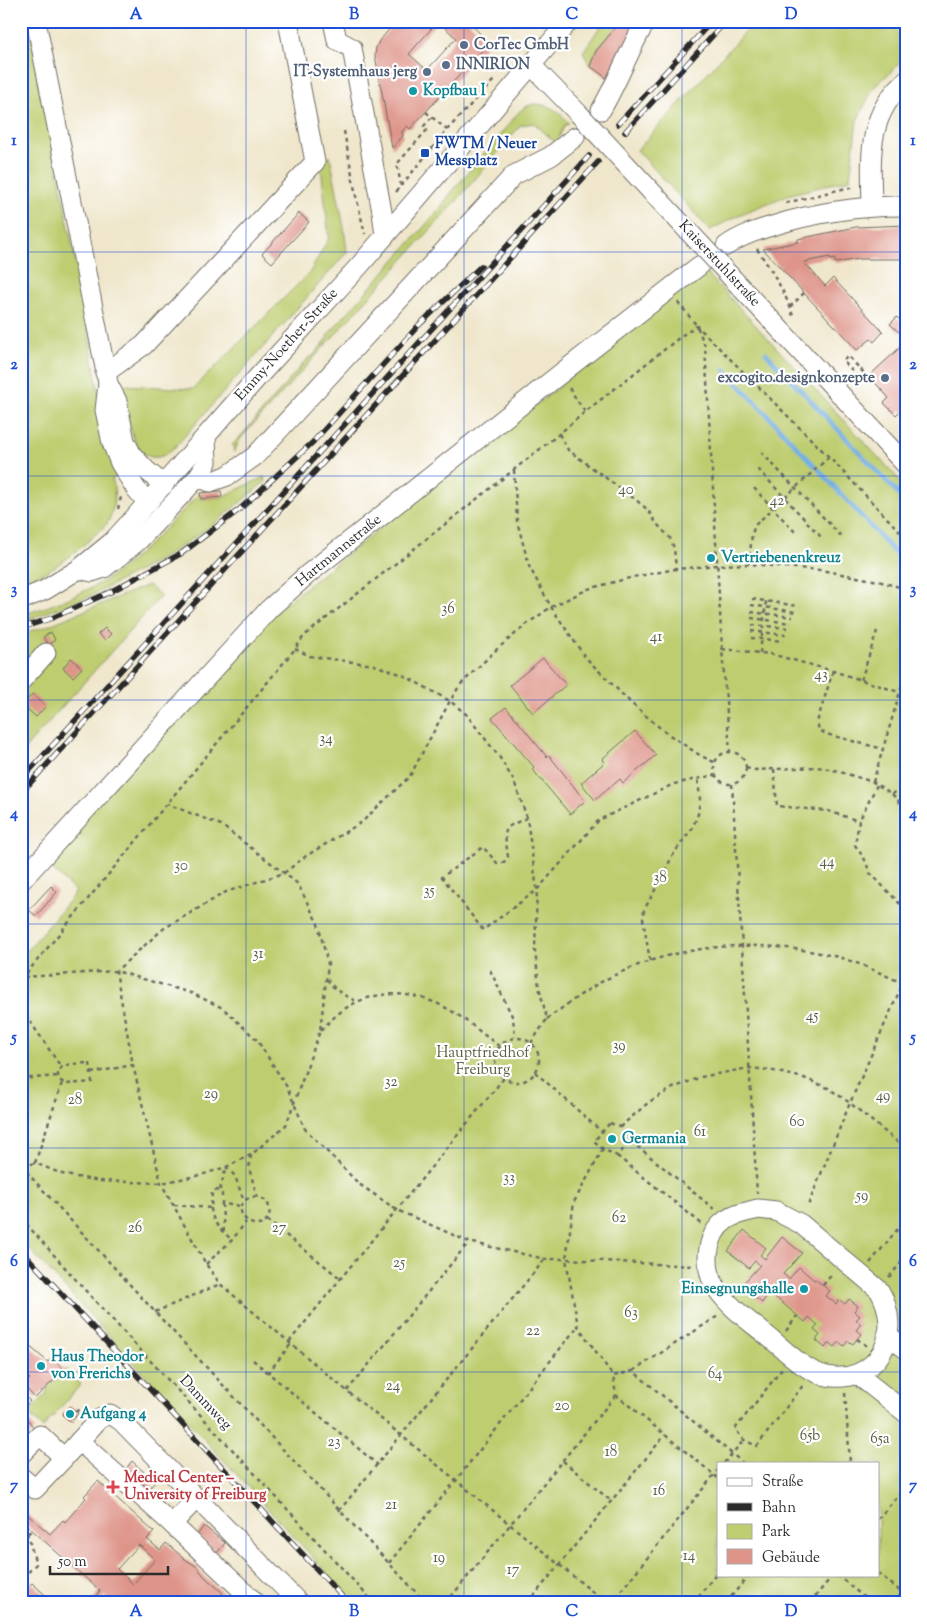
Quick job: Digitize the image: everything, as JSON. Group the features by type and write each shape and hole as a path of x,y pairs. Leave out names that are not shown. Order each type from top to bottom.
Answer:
{"street":[{"path":"36,21 106,378 105,410 112,443 120,463 136,489 148,503"},
{"path":"106,378 144,345 315,162 288,21"},
{"path":"333,21 337,40 352,48 385,236"},
{"name":"Emmy-Noether-Straße","path":"21,600 45,590 79,569 112,542 385,236 569,21"},
{"path":"601,110 613,90 646,21"},
{"name":"Kaiserstuhlstraße","path":"531,65 579,114 906,465"},
{"path":"872,206 871,151 876,125 884,106 897,88 906,81"},
{"path":"198,477 210,482 226,476 255,456 514,174 550,156 575,137"},
{"path":"726,246 746,234 796,218 872,206 906,206"},
{"name":"Hartmannstraße","path":"21,880 269,609 308,574 699,266"},
{"path":"106,378 117,401 126,441 132,455 164,485"},
{"path":"79,569 92,572 104,568 138,541 198,477 207,462 206,437"},
{"path":"21,680 46,653"},
{"path":"758,1209 776,1212 801,1224 879,1290 889,1314 886,1346 873,1364 851,1376 828,1377 813,1372 732,1307 716,1288 709,1267 708,1252 720,1227 740,1213 758,1209"},
{"path":"887,1335 906,1349"},
{"path":"851,1376 906,1413"},
{"path":"21,1477 34,1489 100,1419 110,1414 121,1421 299,1603"},
{"path":"21,1454 40,1435 64,1458"},
{"path":"79,1442 172,1524 256,1603"},
{"path":"172,1524 197,1498"}],"path":[{"path":"426,112 447,130"},
{"path":"401,186 397,164 427,130 424,126 432,118"},
{"path":"344,130 356,196 366,234"},
{"path":"746,234 772,271 790,307 795,325 790,342"},
{"path":"668,290 697,326 829,456 906,538"},
{"path":"790,307 804,293"},
{"path":"23,979 304,636 585,412 684,334 697,326"},
{"path":"697,326 705,346 722,649 730,752"},
{"path":"858,377 843,361 848,356 864,373"},
{"path":"577,400 585,412"},
{"path":"559,434 568,450 648,510 656,523 670,538 674,548 676,569"},
{"path":"761,452 842,537"},
{"path":"749,564 752,534 756,526 829,456"},
{"path":"758,469 821,537"},
{"path":"514,470 517,521 529,566 551,607 585,657 632,704 664,732 701,756 714,762"},
{"path":"754,488 795,532"},
{"path":"116,971 163,930 226,892 284,873 306,856 362,822 410,776 460,685 496,650 551,607 588,590 634,577 676,569 718,565 749,564 820,570 878,581 906,589"},
{"path":"752,599 798,606"},
{"path":"760,653 766,601"},
{"path":"751,605 796,612"},
{"path":"751,612 793,617"},
{"path":"751,618 791,623"},
{"path":"752,625 789,628"},
{"path":"861,680 877,630"},
{"path":"751,631 786,635"},
{"path":"752,638 783,641"},
{"path":"295,649 310,656 374,665 403,674 450,701 466,714 500,758 514,781 527,818 536,890 535,950 539,987 547,1019"},
{"path":"722,649 779,656 899,692"},
{"path":"833,671 817,722 819,730 826,734 883,750"},
{"path":"873,782 906,672"},
{"path":"730,752 742,756 746,768 742,779 737,783 725,784 715,775 713,769 714,762 718,756 724,753 730,752"},
{"path":"746,768 817,767 834,770 873,782 892,794 906,809"},
{"path":"774,769 778,806 828,811 859,821"},
{"path":"527,818 506,828 508,857 504,862 497,863 484,847 442,877 483,930 536,890 599,820 674,784 715,775"},
{"path":"650,961 643,919 644,910 672,856 693,827 698,814 700,799 698,779"},
{"path":"732,784 758,1209"},
{"path":"878,785 859,821 855,846 865,860 870,873 906,910"},
{"path":"892,794 906,786"},
{"path":"24,1169 28,1165 35,1163 65,1175 100,1181 161,1183 201,1175 226,1167 251,1154 286,1125 295,1103 320,1031 328,964 318,924 298,884 222,825 167,804"},
{"path":"531,1043 547,1019 578,996 616,974 676,953 710,947 742,945 784,947 830,955 864,966 905,984"},
{"path":"490,970 513,1018 515,1038"},
{"path":"23,979 116,971 192,994 222,1008 257,1040 287,1087 305,1129 359,1184 396,1210 469,1242 545,1259 709,1267"},
{"path":"116,971 133,1065 161,1183 206,1264 220,1284 401,1436 606,1603"},
{"path":"326,978 333,988 358,1002"},
{"path":"801,1224 850,1103 906,980"},
{"path":"320,1031 338,1014 358,1002 388,994 420,997 452,1011 499,1046"},
{"path":"21,1008 61,1067"},
{"path":"515,1038 523,1038 531,1043 539,1057 535,1072 528,1078 520,1081 504,1078 498,1071 495,1063 495,1054 499,1046 506,1040 515,1038"},
{"path":"61,1067 90,1063 92,1082 62,1083"},
{"path":"91,1073 133,1065"},
{"path":"35,1163 62,1083 58,1076 61,1067"},
{"path":"620,1127 649,1102 672,1088 701,1077 749,1068 769,1070 804,1078 828,1088 850,1103 906,1149"},
{"path":"535,1072 602,1132"},
{"path":"21,1079 58,1076"},
{"path":"268,1373 340,1278 504,1078"},
{"path":"610,1123 620,1127 631,1141 720,1227 617,1156 603,1149 594,1141 610,1123"},
{"path":"617,1156 631,1141"},
{"path":"603,1149 574,1202 566,1259 578,1326 613,1376 616,1395 717,1477"},
{"path":"251,1154 249,1168 257,1196"},
{"path":"21,1166 426,1603"},
{"path":"224,1233 222,1194 220,1191 226,1167"},
{"path":"226,1167 235,1176 244,1201"},
{"path":"220,1191 216,1190 212,1193 212,1217 216,1225 232,1240"},
{"path":"257,1196 266,1200 269,1205 269,1215 261,1224 253,1224 246,1221 241,1212 244,1201 250,1197 257,1196"},
{"path":"222,1204 242,1206"},
{"path":"174,1205 211,1208"},
{"name":"Dammweg","path":"21,1218 374,1603"},
{"path":"861,1274 906,1219"},
{"path":"266,1220 340,1278"},
{"path":"206,1264 232,1240 246,1221"},
{"path":"347,1391 469,1242"},
{"path":"879,1290 906,1257"},
{"path":"339,1511 545,1259"},
{"path":"155,1312 220,1284"},
{"path":"613,1376 633,1371 732,1307"},
{"path":"389,1563 578,1326"},
{"path":"792,1356 735,1429 744,1440 756,1446 813,1372"},
{"path":"253,1360 378,1465"},
{"path":"633,1371 742,1462"},
{"path":"850,1462 851,1376"},
{"path":"446,1603 616,1395"},
{"path":"528,1603 665,1435"},
{"path":"725,1462 744,1440"},
{"path":"563,1461 611,1501"},
{"path":"612,1603 717,1471"},
{"path":"880,1517 906,1486"},
{"path":"21,1527 27,1532 36,1564 21,1580"},
{"path":"27,1532 33,1531"},
{"path":"693,1603 717,1573"},
{"path":"880,1575 906,1596"},
{"path":"726,1603 748,1576"},
{"path":"810,1603 832,1576"},
{"path":"838,1576 871,1603"},
{"path":"894,1603 906,1588"}],"green space":[{"path":"21,21 29,21 84,306 106,437 120,474 112,479 114,500 111,515 106,525 53,568 21,581"},
{"path":"604,21 621,21 596,51 590,66 583,52"},
{"path":"755,21 892,21 890,23 906,40 906,58 874,87 857,120 850,179 788,195 741,214 710,230 637,150"},
{"path":"533,104 544,105 554,109 569,124 565,125 556,143 534,123 521,125 454,204 240,439 234,452 233,444 310,356 312,357 328,338 327,336 439,210 519,112"},
{"path":"330,156 347,252 177,445 161,456 148,456 135,441 131,430 124,385 193,389 310,272 329,238 321,167"},
{"name":"Hauptfriedhof Freiburg","path":"705,271 906,487 906,1603 355,1603 21,1240 21,958 76,892 44,862 272,614"},
{"path":"264,477 266,481 214,524 165,557 93,595 21,622 21,615 79,594 120,570 149,545 200,493 201,499 222,497"},
{"path":"148,585 161,596 21,753 21,634 47,626"},
{"path":"66,1369 81,1384 43,1428 28,1414 46,1394 48,1386"}],"building":[{"name":"Kopfbau I","path":"397,21 438,21 468,21 489,43 410,129 407,126 402,132 403,136 392,148 375,55 379,41","holes":["438,21 456,38 427,70 409,54"]},
{"path":"621,21 638,21 611,81 590,66 596,51"},
{"path":"299,213 309,222 272,263 262,254"},
{"path":"906,225 905,259 859,259 835,263 835,259 830,260 830,257 804,262 825,286 833,278 883,332 874,342 871,339 857,350 763,249 798,242 798,239 856,227"},
{"path":"897,317 906,326 900,333 890,324"},
{"path":"906,342 906,415 901,410 896,415 884,403 889,398 869,376"},
{"path":"221,491 222,497 201,499 200,493"},
{"path":"105,628 111,634 105,640 98,634"},
{"path":"51,632 55,640 48,645 43,637"},
{"path":"71,658 82,668 73,677 63,668"},
{"path":"543,658 566,685 533,713 510,685"},
{"path":"32,694 46,706 36,717 23,705"},
{"path":"506,707 547,757 549,755 585,801 570,814 532,769 534,767 492,718"},
{"path":"635,731 656,755 623,783 620,779 595,800 581,783 605,762 602,759"},
{"path":"51,886 57,892 36,916 29,910"},
{"name":"Einsegnungshalle","path":"744,1230 766,1248 760,1255 765,1259 782,1237 802,1253 783,1274 789,1279 799,1267 830,1291 826,1296 836,1304 839,1299 845,1304 849,1299 858,1306 854,1311 860,1316 856,1320 861,1324 856,1330 861,1334 853,1344 848,1341 844,1346 839,1342 835,1347 829,1342 825,1348 816,1340 820,1335 814,1330 818,1325 809,1317 805,1322 774,1296 784,1285 778,1280 762,1303 741,1286 760,1265 755,1261 749,1268 728,1251"},
{"name":"Haus Theodor von Frerichs","path":"21,1339 48,1362 52,1358 65,1370 35,1398 23,1385 30,1379 21,1371"},
{"name":"Haus Theodor von Frerichs","path":"21,1393 30,1401 21,1411"},
{"name":"Aufgang 4","path":"70,1406 78,1414 71,1422 62,1415"},
{"path":"21,1415 29,1421 35,1430 27,1437 21,1432"},
{"path":"132,1461 155,1482 148,1490 125,1470"},
{"path":"98,1481 154,1532 147,1539 160,1550 166,1543 196,1566 223,1593 216,1601 218,1603 113,1603 105,1596 99,1603 90,1603 100,1591 21,1520 21,1509 50,1534 63,1520 65,1522 86,1498 84,1496","holes":["139,1545 155,1560 133,1584 117,1569"]},
{"path":"204,1526 225,1543 217,1553 197,1535"},
{"path":"32,1583 54,1603 21,1603 21,1594"}],"waterway":[{"path":"766,353 906,502"},
{"path":"725,370 815,466"},
{"path":"819,470 894,552 906,558"}],"railway":[{"path":"618,124 712,21"},
{"path":"625,132 726,21"},
{"path":"21,780 589,156"},
{"path":"21,793 598,162"},
{"path":"21,628 52,618 110,592 182,553 240,509 313,442 418,326 481,266"},
{"path":"21,1250 348,1603"}],"place":[{"name":"CorTec GmbH","path":"464,45"},
{"name":"INNIRION","path":"446,65"},
{"name":"IT-Systemhaus jerg","path":"427,72"},
{"name":"Kopfbau I","path":"413,91"},
{"name":"FWTM / Neuer Messplatz","path":"425,153"},
{"name":"excogito.designkonzepte","path":"885,378"},
{"name":"Vertriebenenkreuz","path":"711,558"},
{"name":"Germania","path":"612,1139"},
{"name":"Einsegnungshalle","path":"804,1289"},
{"name":"Haus Theodor von Frerichs","path":"41,1366"},
{"name":"Aufgang 4","path":"70,1414"},
{"name":"Medical Center – University of Freiburg","path":"113,1487"}],"park label":[{"name":"40","path":"626,490"},
{"name":"42","path":"777,501"},
{"name":"36","path":"448,609"},
{"name":"41","path":"656,637"},
{"name":"43","path":"821,675"},
{"name":"34","path":"326,739"},
{"name":"44","path":"827,862"},
{"name":"30","path":"181,866"},
{"name":"38","path":"660,878"},
{"name":"35","path":"429,891"},
{"name":"31","path":"258,954"},
{"name":"45","path":"812,1016"},
{"name":"39","path":"619,1046"},
{"name":"32","path":"391,1082"},
{"name":"29","path":"211,1094"},
{"name":"49","path":"883,1096"},
{"name":"28","path":"75,1100"},
{"name":"60","path":"797,1122"},
{"name":"61","path":"700,1132"},
{"name":"33","path":"509,1178"},
{"name":"59","path":"862,1196"},
{"name":"62","path":"619,1218"},
{"name":"26","path":"135,1228"},
{"name":"27","path":"279,1228"},
{"name":"25","path":"399,1263"},
{"name":"63","path":"631,1313"},
{"name":"22","path":"533,1331"},
{"name":"64","path":"715,1374"},
{"name":"24","path":"393,1386"},
{"name":"20","path":"562,1406"},
{"name":"65b","path":"810,1436"},
{"name":"65a","path":"880,1439"},
{"name":"23","path":"334,1442"},
{"name":"18","path":"611,1452"},
{"name":"16","path":"659,1491"},
{"name":"21","path":"391,1505"},
{"name":"14","path":"689,1556"},
{"name":"19","path":"439,1558"},
{"name":"17","path":"513,1570"}]}
